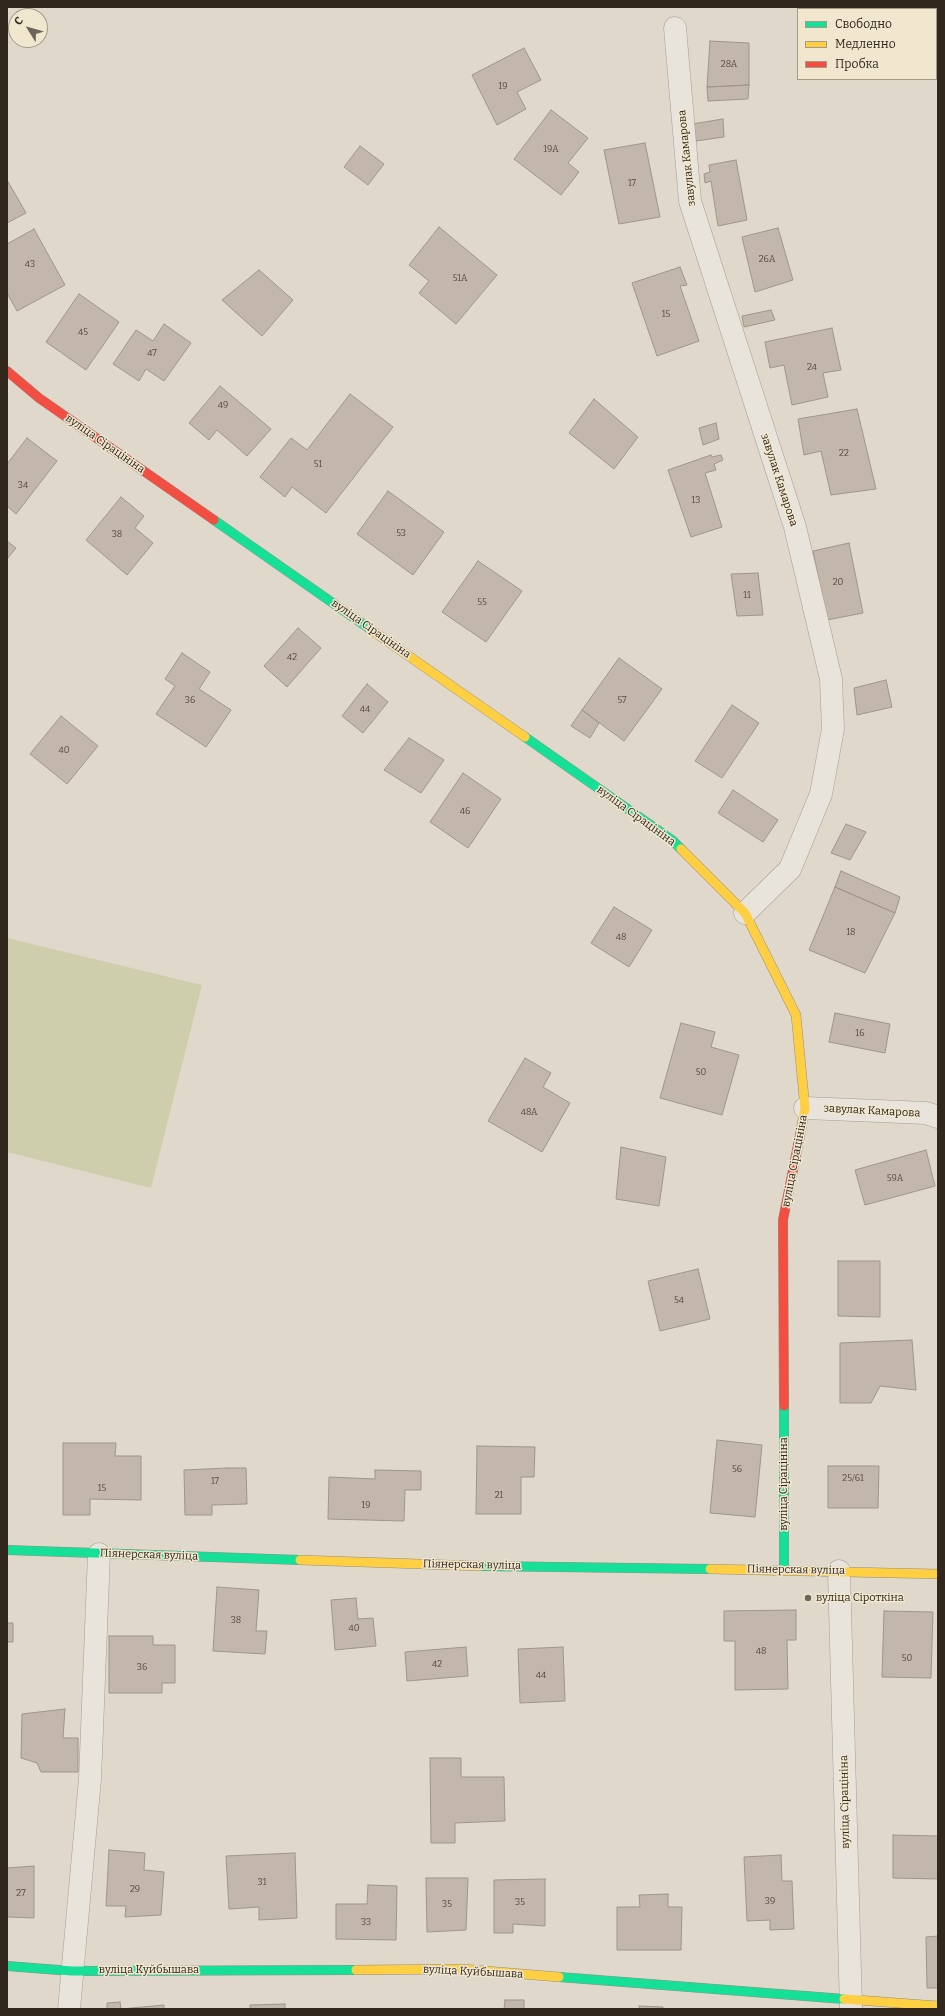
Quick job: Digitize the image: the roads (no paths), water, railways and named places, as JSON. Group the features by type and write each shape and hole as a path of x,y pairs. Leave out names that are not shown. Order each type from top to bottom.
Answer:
{"street":[{"name":"завулак Камарова","path":"675,28 690,201 795,527 831,680 833,729 820,794 790,869 745,913"},
{"name":"вуліца Сірацініна","path":"7,372 52,407 672,840 745,913 796,1015 805,1108 783,1220 784,1570"},
{"name":"завулак Камарова","path":"805,1108 926,1113 938,1118"},
{"name":"Піянерская вуліца","path":"7,1550 456,1566 784,1570 938,1574"},
{"path":"69,2009 90,1779 99,1554"},
{"name":"вуліца Сірацініна","path":"839,1571 850,2005"},
{"name":"вуліца Куйбышава","path":"7,1966 72,1970 462,1969 850,2005 938,2006"}],"place":[{"name":"вуліца Сіроткіна","path":"808,1598"}]}
